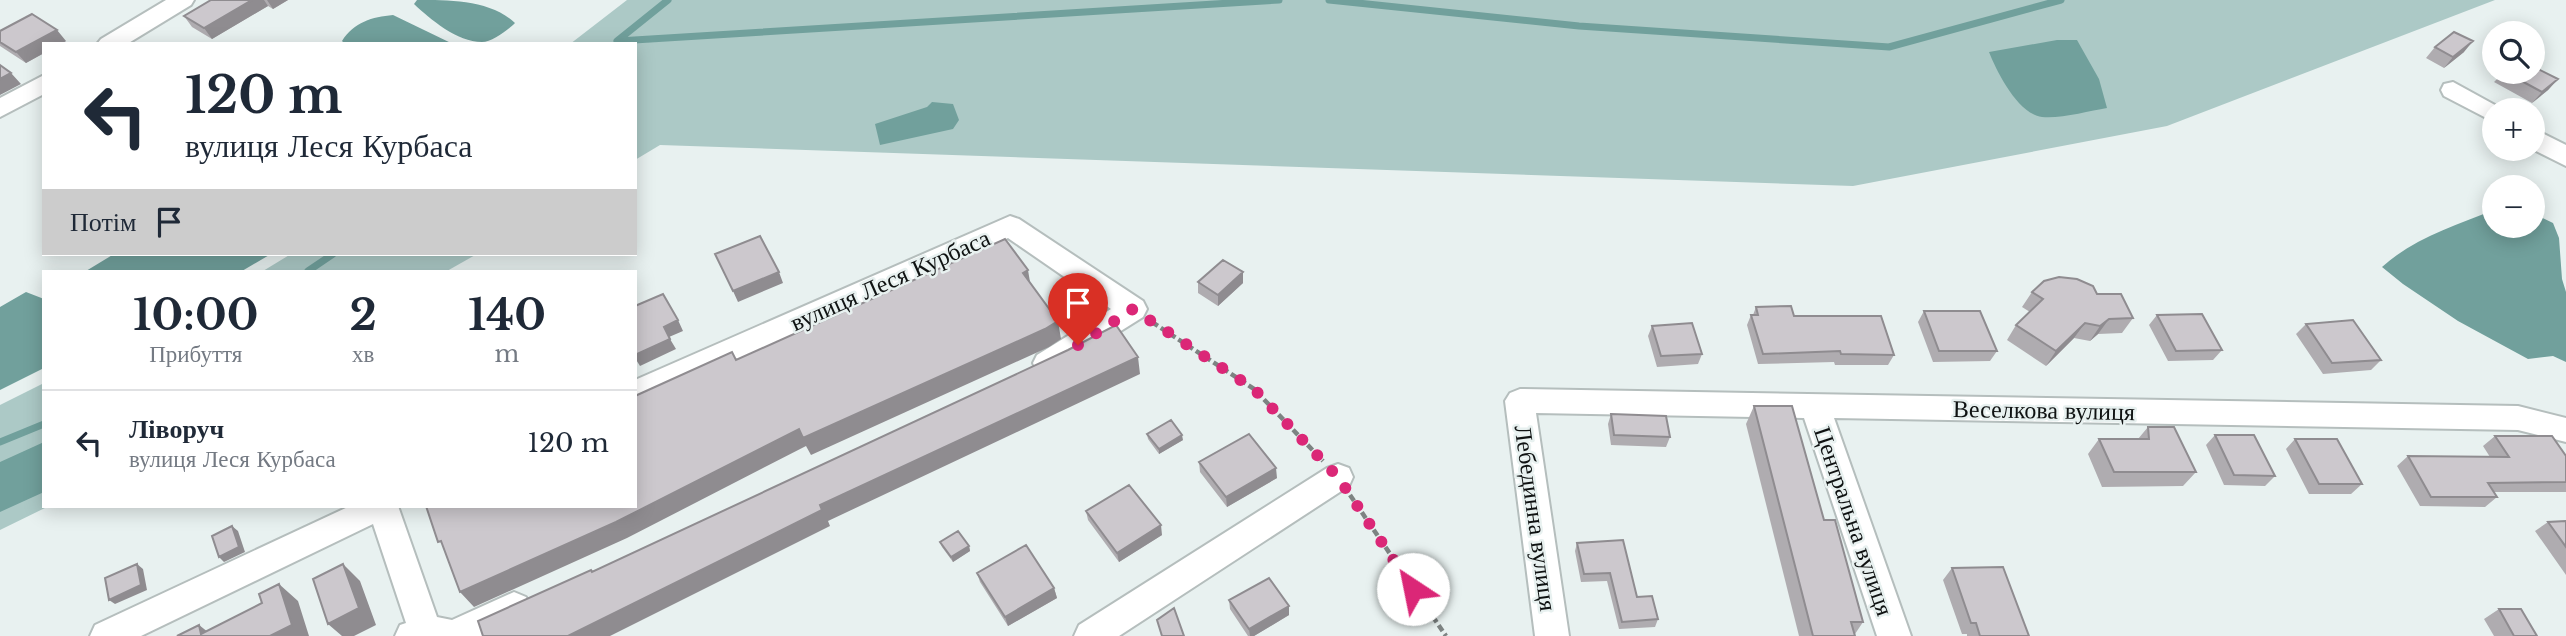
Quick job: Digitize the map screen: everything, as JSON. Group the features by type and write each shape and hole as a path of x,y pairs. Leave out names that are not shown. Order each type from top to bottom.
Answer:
{"street":[{"path":"112,42 183,0"},
{"path":"0,109 42,84"},
{"path":"2453,90 2482,107"},
{"path":"2545,145 2566,157"},
{"name":"вулиця Леся Курбаса","path":"637,392 1010,226 1133,309"},
{"path":"1022,374 1060,357 1133,309"},
{"name":"Веселкова вулиця","path":"1520,401 2518,418 2566,430"},
{"name":"Лебединна вулиця","path":"1520,401 1552,636"},
{"name":"Центральна вулиця","path":"1815,406 1894,636"},
{"path":"1091,636 1338,477"},
{"path":"107,636 377,508"},
{"path":"382,508 418,633 454,635 542,594"}],"path":[{"path":"1133,309 1254,389 1338,477 1446,636"}],"shaded area":[{"path":"417,0 456,1 482,6 505,15 515,23 490,40 473,41 436,23 414,4"},
{"path":"627,0 2495,0 2167,126 1853,186 660,145 637,159 637,42 573,42"},
{"path":"393,15 449,42 342,41 352,29 378,17"},
{"path":"2057,40 2077,40 2099,79 2107,108 2057,117 2033,114 2010,91 1989,52"},
{"path":"932,102 953,104 959,120 953,129 880,145 875,124 927,107"},
{"path":"2482,215 2482,238 2545,238 2545,219 2553,223 2559,238 2562,279 2566,292 2566,362 2553,356 2528,359 2458,321 2382,267 2407,248"},
{"path":"111,256 268,256 244,270 88,270"},
{"path":"288,256 473,256 449,270 265,270"},
{"path":"26,292 42,298 42,369 0,390 0,307"},
{"path":"42,384 42,508 45,508 0,530 0,405"},
{"path":"42,443 42,493 0,512 0,462"}],"building":[{"path":"211,0 252,0 204,28 184,16"},
{"path":"32,14 57,30 16,52 0,42 0,31"},
{"path":"2454,32 2473,41 2453,57 2435,47"},
{"path":"0,65 11,73 0,79"},
{"path":"2545,72 2558,79 2542,92 2527,84 2545,84"},
{"path":"760,236 779,272 733,291 715,254"},
{"path":"1005,239 1028,270 1023,273 1058,321 803,438 799,429 616,522 460,592 427,508 637,508 637,395 732,352 736,360"},
{"path":"1223,260 1243,272 1218,295 1198,282"},
{"path":"2059,277 2077,279 2093,286 2097,294 2121,294 2133,318 2109,319 2100,326 2085,323 2056,351 2016,325 2043,299 2032,292 2044,281"},
{"path":"663,294 678,320 664,327 670,339 637,354 637,305"},
{"path":"1791,306 1794,316 1881,316 1894,355 1841,354 1840,351 1763,354 1751,315 1758,315 1756,307"},
{"path":"1924,311 1980,311 1997,351 1939,351"},
{"path":"2202,314 2222,350 2176,351 2157,315"},
{"path":"2353,320 2381,360 2332,363 2306,324"},
{"path":"1692,323 1702,354 1661,356 1652,326"},
{"path":"1116,325 1138,357 820,505 822,510 568,636 483,636 478,621 591,570 592,572 1068,350"},
{"path":"1754,406 1792,406 1824,520 1835,520 1863,622 1851,622 1855,636 1813,636"},
{"path":"1611,414 1666,416 1670,437 1614,435"},
{"path":"1171,420 1182,435 1159,449 1147,434"},
{"path":"2148,427 2174,427 2196,472 2114,472 2099,439 2149,439"},
{"path":"1249,434 1276,468 1226,497 1199,462"},
{"path":"2215,435 2254,435 2275,476 2234,475"},
{"path":"2495,436 2552,436 2566,456 2566,482 2488,483 2497,497 2431,497 2408,456 2509,457"},
{"path":"2295,439 2337,439 2362,484 2319,484"},
{"path":"1129,485 1161,525 1117,553 1086,511"},
{"path":"2566,521 2566,547 2548,522"},
{"path":"232,526 239,547 219,557 212,536"},
{"path":"958,531 969,546 951,557 940,542"},
{"path":"1623,540 1637,597 1652,596 1658,619 1622,622 1610,573 1584,574 1577,543"},
{"path":"1026,545 1054,588 1005,617 977,573"},
{"path":"137,564 141,585 109,600 105,578"},
{"path":"343,564 359,608 328,624 313,579"},
{"path":"2003,567 2029,636 1980,636 1976,623 1971,623 1952,568"},
{"path":"1269,578 1289,606 1249,629 1229,600"},
{"path":"279,584 292,625 270,636 177,636 199,625 201,634 262,603 259,594"},
{"path":"1174,608 1184,636 1162,636 1157,620"},
{"path":"2499,609 2521,609 2537,636 2514,636"}],"waterway":[{"path":"617,41 668,0"},
{"path":"618,41 1279,0"},
{"path":"1329,0 1579,26 1889,47 2061,0"},
{"path":"309,270 330,256"},
{"path":"0,442 42,425"}],"route":[{"path":"1078,345 1133,309 1254,389 1338,477 1413,589"}]}
